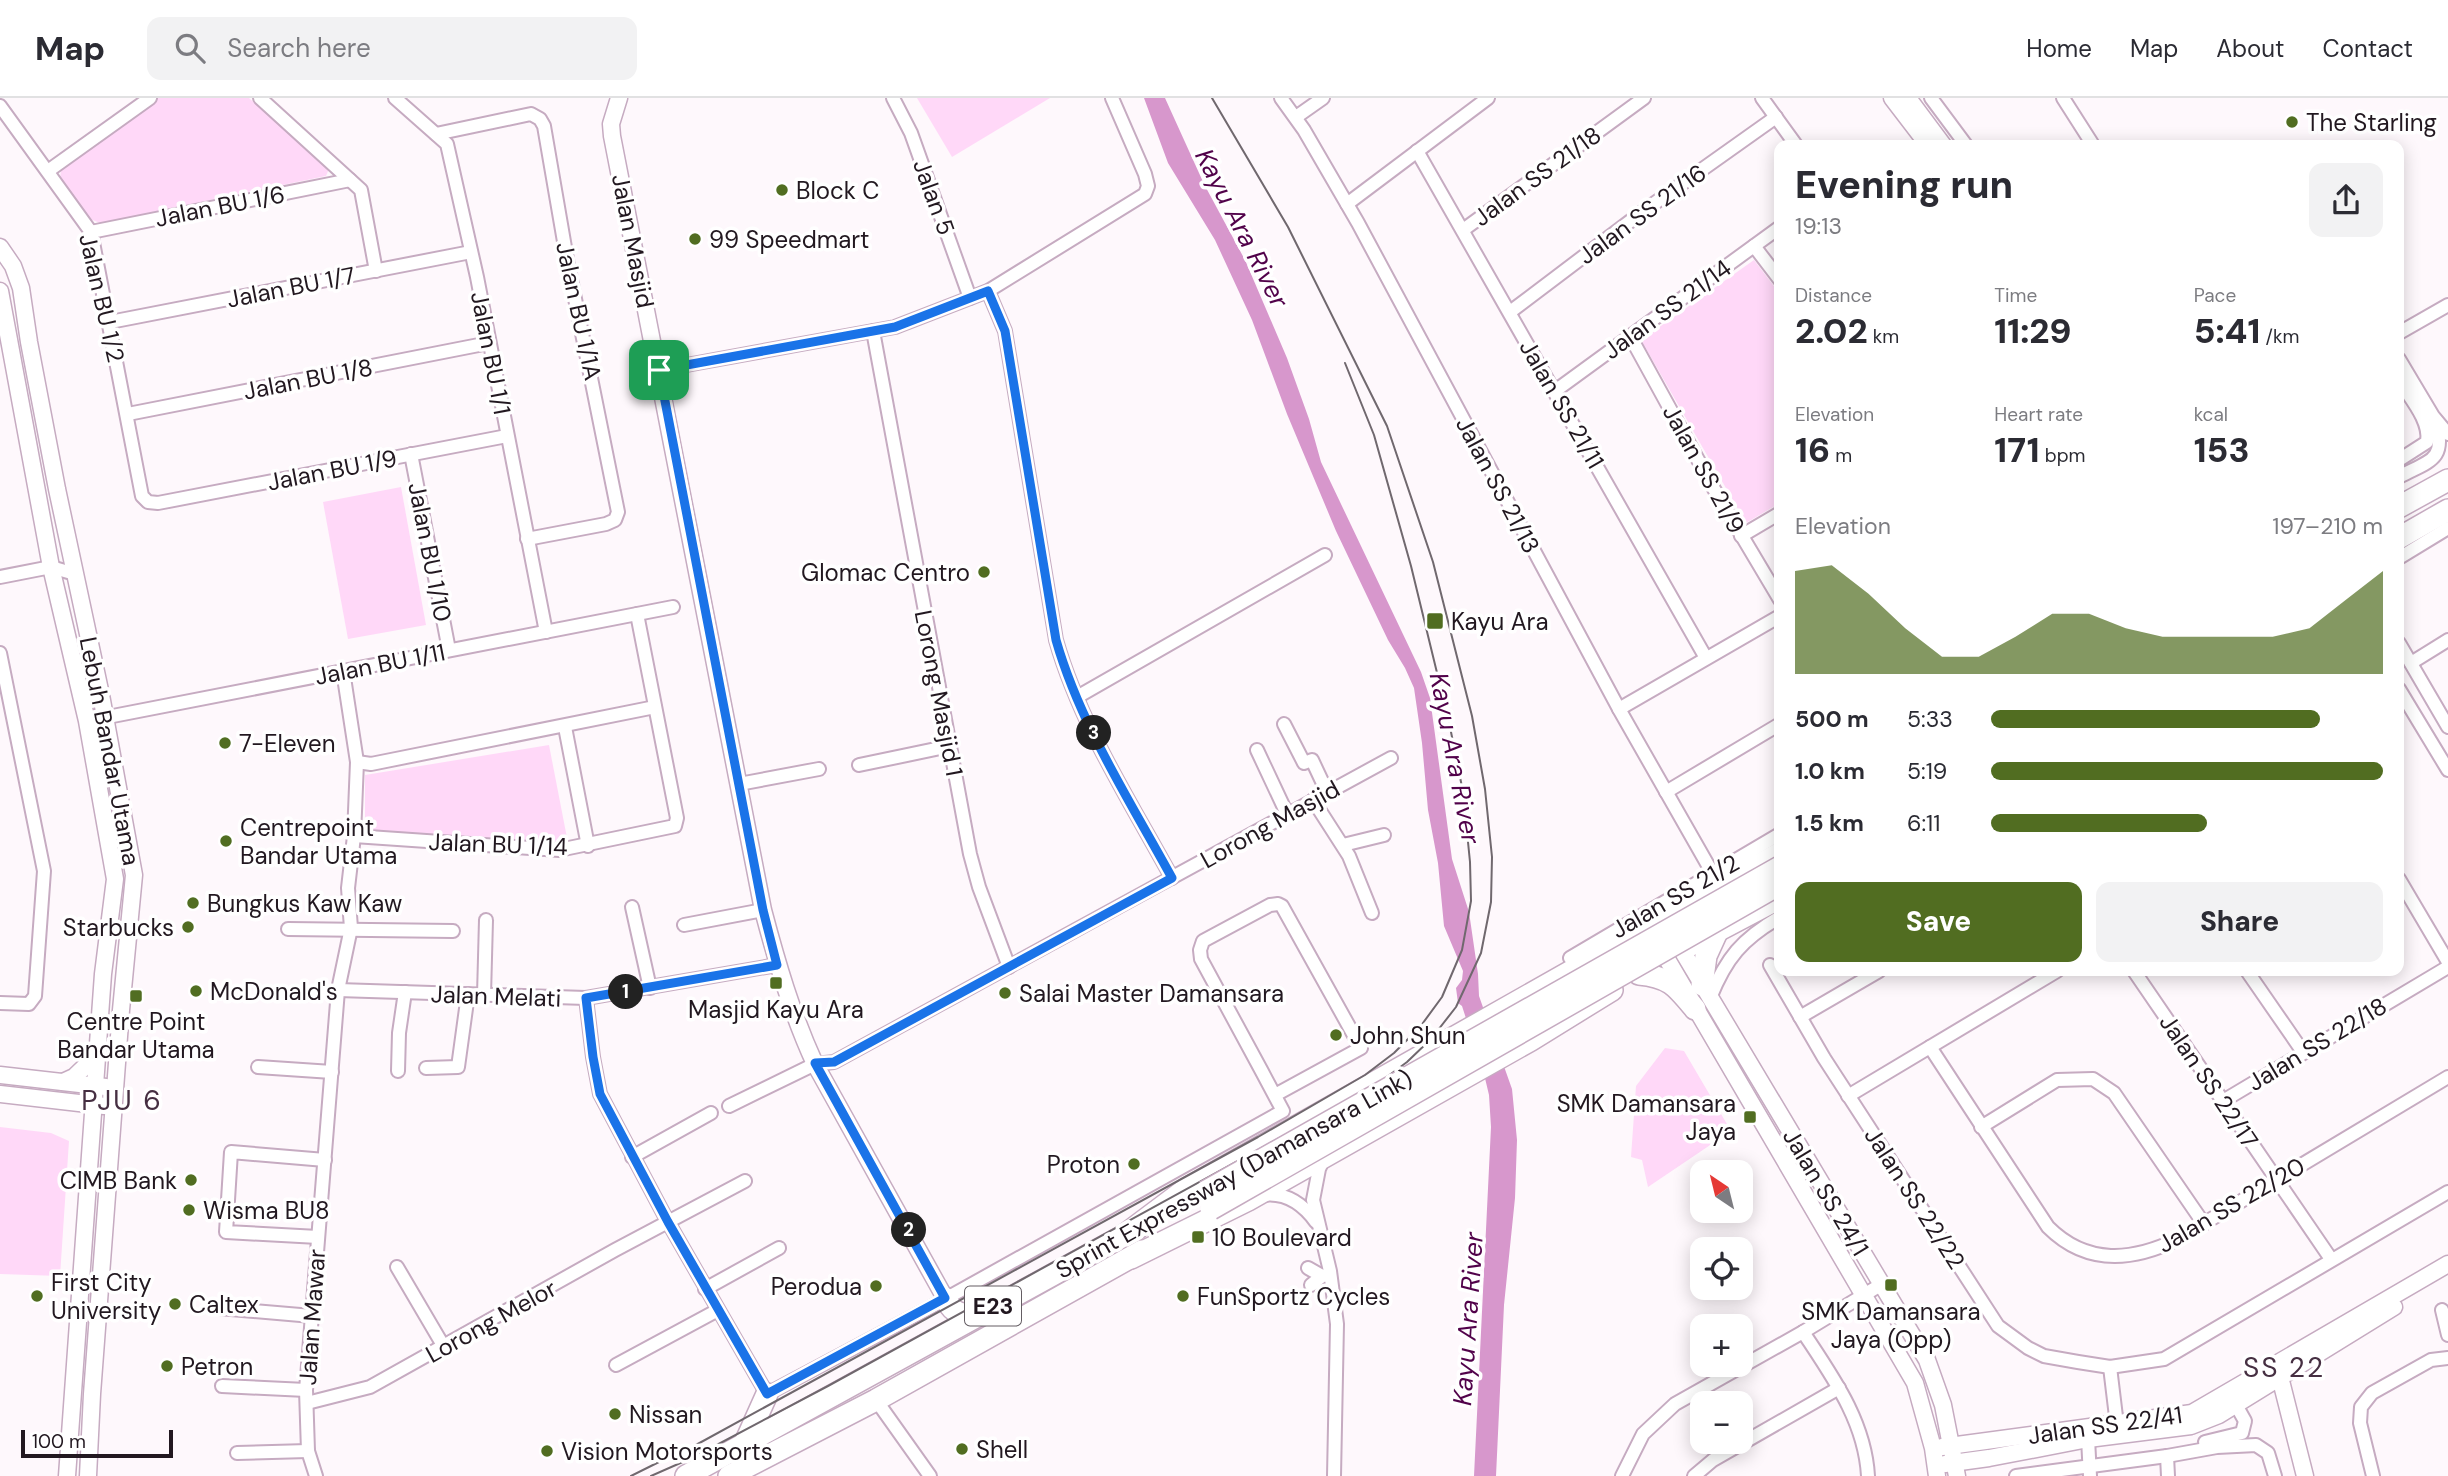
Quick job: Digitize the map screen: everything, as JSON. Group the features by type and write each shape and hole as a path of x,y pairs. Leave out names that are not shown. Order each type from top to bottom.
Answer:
{"highway":[{"path":"2404,505 2438,493 2448,471"},
{"path":"2404,520 2438,493 2448,480"},
{"path":"2404,534 2448,510"},
{"path":"1126,1234 1186,1189 1774,856"},
{"name":"Sprint Expressway (Damansara Link)","path":"729,1476 876,1400 1131,1258 1208,1201 1774,871"},
{"path":"1745,873 1733,887 1734,900 1743,908 1774,907"},
{"name":"Sprint Expressway (Damansara Link)","path":"686,1476 1126,1234 1208,1201 1774,887"},
{"path":"1131,1258 1248,1200 1324,1158 1531,1040 1674,954 1774,907"},
{"path":"1639,975 1666,979 1702,998 1706,956 1717,932"},
{"path":"1603,954 1611,954 1622,963 1622,976 1613,989"},
{"path":"945,1298 950,1308 965,1316 1005,1300"},
{"path":"745,1443 767,1394"}],"main road":[{"name":"Jalan Masjid","path":"619,98 611,124 612,136 763,910 777,965 800,1032 815,1063 945,1298"},
{"path":"1892,98 1923,140"},
{"path":"1908,98 1939,140"},
{"name":"Lebuh Bandar Utama","path":"0,247 13,265 21,288 29,342 106,717 134,875 115,1088 88,1476"},
{"name":"Lebuh Bandar Utama","path":"0,291 51,567 87,721 115,879 103,974 67,1471"},
{"name":"Jalan SS 24/1","path":"1656,925 1927,1360 1934,1375 1957,1465"},
{"name":"Jalan SS 24/1","path":"1674,954 1702,998 1863,1295 1915,1383 1933,1448 1936,1471"},
{"path":"63,1082 74,1077 99,1053"},
{"path":"0,1075 115,1088"},
{"path":"0,1094 114,1107"},
{"path":"69,1102 88,1121 93,1132"},
{"name":"Jalan SS 22/41","path":"1936,1471 2117,1425 2192,1413 2278,1370 2448,1264"},
{"name":"Jalan SS 22/41","path":"1933,1448 1957,1465 2088,1439 2191,1426 2220,1415 2256,1393 2278,1370 2304,1361 2448,1275"},
{"path":"2287,1401 2293,1380 2304,1361"},
{"path":"2278,1370 2305,1476"},
{"path":"2256,1393 2270,1393 2287,1401"},
{"path":"53,1476 67,1471"}],"street":[{"path":"48,172 149,98"},
{"path":"260,98 361,190 376,271"},
{"name":"Jalan BU 1/1","path":"395,98 447,144 546,632"},
{"name":"Jalan 5","path":"893,98 911,133 970,298"},
{"path":"659,370 895,327 988,291 1145,194 1148,186 1145,174 1112,98"},
{"name":"Jalan SS 21/13","path":"1281,98 1296,117 1347,204 1619,709 1713,874"},
{"path":"1296,117 1323,98"},
{"path":"1347,204 1488,98"},
{"name":"Jalan SS 21/18","path":"1463,230 1644,98"},
{"path":"1762,98 1792,140"},
{"path":"1931,98 1962,140"},
{"path":"2063,98 2090,140"},
{"name":"Jalan BU 1/2","path":"0,106 91,232 142,496 148,502 158,503"},
{"name":"Jalan BU 1/1A","path":"436,134 531,114 544,126 567,259 618,512 615,520 606,524 527,539"},
{"name":"Jalan SS 21/16","path":"1510,312 1651,206 1776,117"},
{"name":"Jalan SS 21/11","path":"1417,151 1706,658"},
{"name":"Jalan BU 1/6","path":"91,232 350,180"},
{"name":"Jalan SS 21/14","path":"1555,391 1774,231"},
{"path":"1754,246 1774,272"},
{"name":"Jalan BU 1/7","path":"110,322 471,252"},
{"path":"988,291 1005,331 1056,640 1066,675 1104,754 1172,878"},
{"path":"2404,332 2448,306"},
{"name":"Lorong Masjid 1","path":"873,331 979,887 1009,967"},
{"name":"Jalan SS 21/9","path":"1630,337 1774,590"},
{"name":"Jalan BU 1/8","path":"128,414 489,344"},
{"path":"2404,369 2430,421 2447,432"},
{"path":"2404,387 2439,435 2439,451 2433,458 2404,474"},
{"path":"2404,457 2427,442 2430,421"},
{"name":"Jalan BU 1/9","path":"158,503 507,436"},
{"name":"Jalan BU 1/10","path":"411,454 449,650"},
{"path":"1741,536 1774,517"},
{"path":"2404,555 2448,528"},
{"path":"51,567 70,548"},
{"path":"1077,697 1325,555"},
{"path":"0,577 51,567 75,574"},
{"name":"Jalan BU 1/11","path":"87,721 673,607"},
{"name":"Jalan BU 1/14","path":"354,836 559,850 675,827 677,818 637,614"},
{"path":"1619,709 1774,619"},
{"path":"2411,663 2448,640"},
{"path":"2404,651 2448,727"},
{"path":"0,653 44,871 35,996 29,1004 0,1003"},
{"name":"Jalan Mawar","path":"316,1476 308,1451 306,1396 338,990 351,928 348,888 354,836 357,762 343,671"},
{"path":"2404,697 2448,770"},
{"path":"357,762 371,764 654,707"},
{"path":"1284,724 1304,763 1312,760 1327,792"},
{"path":"565,727 588,846"},
{"path":"1666,792 1774,728"},
{"path":"859,765 950,746"},
{"path":"1257,750 1287,814"},
{"name":"Lorong Masjid","path":"729,1106 815,1063 834,1062 1391,758"},
{"path":"738,783 819,769"},
{"path":"1313,800 1343,845 1372,913"},
{"path":"1343,845 1384,835"},
{"name":"Jalan SS 21/2","path":"1570,958 1774,838"},
{"path":"2404,890 2448,964"},
{"path":"586,998 600,1094 705,1289 767,1394 859,1346 1283,1111 1201,958 1200,950 1203,942 1270,905 1278,904 1282,906 1361,1048 1275,1095"},
{"path":"632,906 650,988"},
{"path":"1702,998 1736,949 1756,931 1774,908"},
{"path":"684,925 763,910"},
{"path":"484,995 486,920"},
{"path":"288,929 453,931"},
{"name":"Jalan SS 22/18","path":"2223,1101 2448,964"},
{"name":"Jalan Melati","path":"338,990 586,998 777,965"},
{"name":"Jalan SS 22/22","path":"1770,965 1774,972"},
{"name":"Jalan SS 22/22","path":"1776,976 1848,1096 1998,1326 2044,1356 2110,1367 2164,1359 2448,1192"},
{"path":"1800,1017 1870,976"},
{"path":"1848,1096 2049,976"},
{"name":"Jalan SS 22/17","path":"2137,976 2331,1259"},
{"path":"2254,976 2303,1052"},
{"path":"398,1071 399,1033 405,992"},
{"path":"426,1068 458,1067 468,995"},
{"name":"Jalan SS 22/20","path":"1930,1047 2048,1227 2057,1236 2075,1246 2110,1257 2140,1255 2178,1239 2448,1077"},
{"path":"258,1067 332,1072"},
{"path":"1981,1127 2057,1080 2093,1079 2114,1093 2204,1224"},
{"path":"632,1157 711,1113"},
{"path":"318,1237 226,1232 231,1152 325,1160"},
{"path":"1324,1158 1319,1168 1313,1200 1336,1324 1334,1476"},
{"name":"Lorong Melor","path":"222,1386 306,1396 370,1387 745,1181"},
{"path":"1248,1200 1265,1195 1282,1196 1306,1208 1318,1225"},
{"path":"705,1289 779,1248"},
{"path":"397,1267 443,1348"},
{"path":"1308,1268 1326,1275"},
{"path":"1311,1285 1326,1275"},
{"path":"1622,1476 1643,1434 1675,1404 1882,1284"},
{"path":"219,1308 312,1316"},
{"path":"616,1364 718,1310"},
{"path":"2442,1310 2448,1335"},
{"path":"1803,1332 1849,1405 1860,1435 1868,1476"},
{"path":"2373,1476 2360,1423 2361,1407 2372,1393 2431,1360 2448,1358"},
{"path":"2110,1367 2117,1425"},
{"path":"1695,1476 1713,1460 1839,1388"},
{"path":"876,1400 930,1476"},
{"path":"2193,1450 2206,1441 2242,1433 2245,1421 2236,1405"},
{"path":"2088,1439 2089,1471"},
{"path":"2016,1476 2089,1471 2193,1450 2256,1445 2268,1452 2275,1476"},
{"path":"237,1453 308,1451"},
{"path":"2167,1456 2168,1476"}],"shaded area":[{"path":"158,98 249,98 329,169 326,176 100,223 90,219 60,180 61,168"},
{"path":"917,98 1050,98 952,157"},
{"path":"1144,98 1165,98 1204,184 1245,260 1287,358 1321,462 1421,672 1430,698 1452,859 1469,912 1479,996 1512,1089 1517,1140 1515,1198 1504,1305 1496,1476 1474,1476 1491,1127 1489,1095 1462,1006 1458,1003 1456,988 1462,980 1463,971 1444,926 1414,688 1336,531 1287,414 1252,320 1215,240 1168,163"},
{"path":"1754,260 1774,286 1774,507 1746,523 1641,340"},
{"path":"401,487 426,625 348,639 323,502"},
{"path":"549,745 568,843 365,831 365,775"},
{"path":"1665,1048 1684,1051 1731,1131 1648,1187 1642,1160 1631,1157 1636,1086"},
{"path":"0,1127 51,1133 69,1141 60,1276 0,1274"}],"tram line":[{"path":"651,1476 694,1457 828,1386 1376,1085 1407,1062 1431,1039 1456,1007 1481,953 1491,902 1492,857 1485,789 1472,716 1433,562 1387,426 1288,227 1212,98"},
{"path":"694,1446 1258,1137 1365,1075 1394,1053 1420,1027 1442,997 1462,950 1471,901 1463,792 1411,566 1374,435 1345,363"},
{"path":"631,1476 659,1462"}],"place":[{"name":"The Starling","path":"2292,122"},
{"name":"Block C","path":"782,190"},
{"name":"99 Speedmart","path":"695,239"},
{"name":"Glomac Centro","path":"984,572"},
{"name":"Kayu Ara","path":"1435,621"},
{"name":"7-Eleven","path":"225,743"},
{"name":"Centrepoint Bandar Utama","path":"226,841"},
{"name":"Bungkus Kaw Kaw","path":"193,903"},
{"name":"Starbucks","path":"188,927"},
{"name":"Masjid Kayu Ara","path":"776,983"},
{"name":"McDonald's","path":"196,991"},
{"name":"Salai Master Damansara","path":"1005,993"},
{"name":"Centre Point Bandar Utama","path":"136,996"},
{"name":"John Shun","path":"1336,1035"},
{"name":"SMK Damansara Jaya","path":"1750,1117"},
{"name":"Proton","path":"1134,1164"},
{"name":"CIMB Bank","path":"191,1180"},
{"name":"Wisma BU8","path":"189,1210"},
{"name":"10 Boulevard","path":"1198,1237"},
{"name":"SMK Damansara Jaya (Opp)","path":"1891,1285"},
{"name":"Perodua","path":"876,1286"},
{"name":"First City University","path":"37,1296"},
{"name":"FunSportz Cycles","path":"1183,1296"},
{"name":"Caltex","path":"175,1304"},
{"name":"Petron","path":"167,1366"},
{"name":"Nissan","path":"615,1414"},
{"name":"Shell","path":"962,1449"},
{"name":"Vision Motorsports","path":"547,1451"}],"district":[{"name":"PJU 6","path":"122,1100"},
{"name":"SS 22","path":"2284,1367"}],"route":[{"path":"988,291 1005,331 1056,640 1066,675 1104,754 1172,878 834,1062 815,1063 945,1298 767,1394 668,1222 600,1094 586,998 777,965 763,910 659,370 895,327 988,291"}],"water label":[{"name":"Kayu Ara River","path":"1242,228"},
{"name":"Kayu Ara River","path":"1455,758"},
{"name":"Kayu Ara River","path":"1468,1319"}]}
